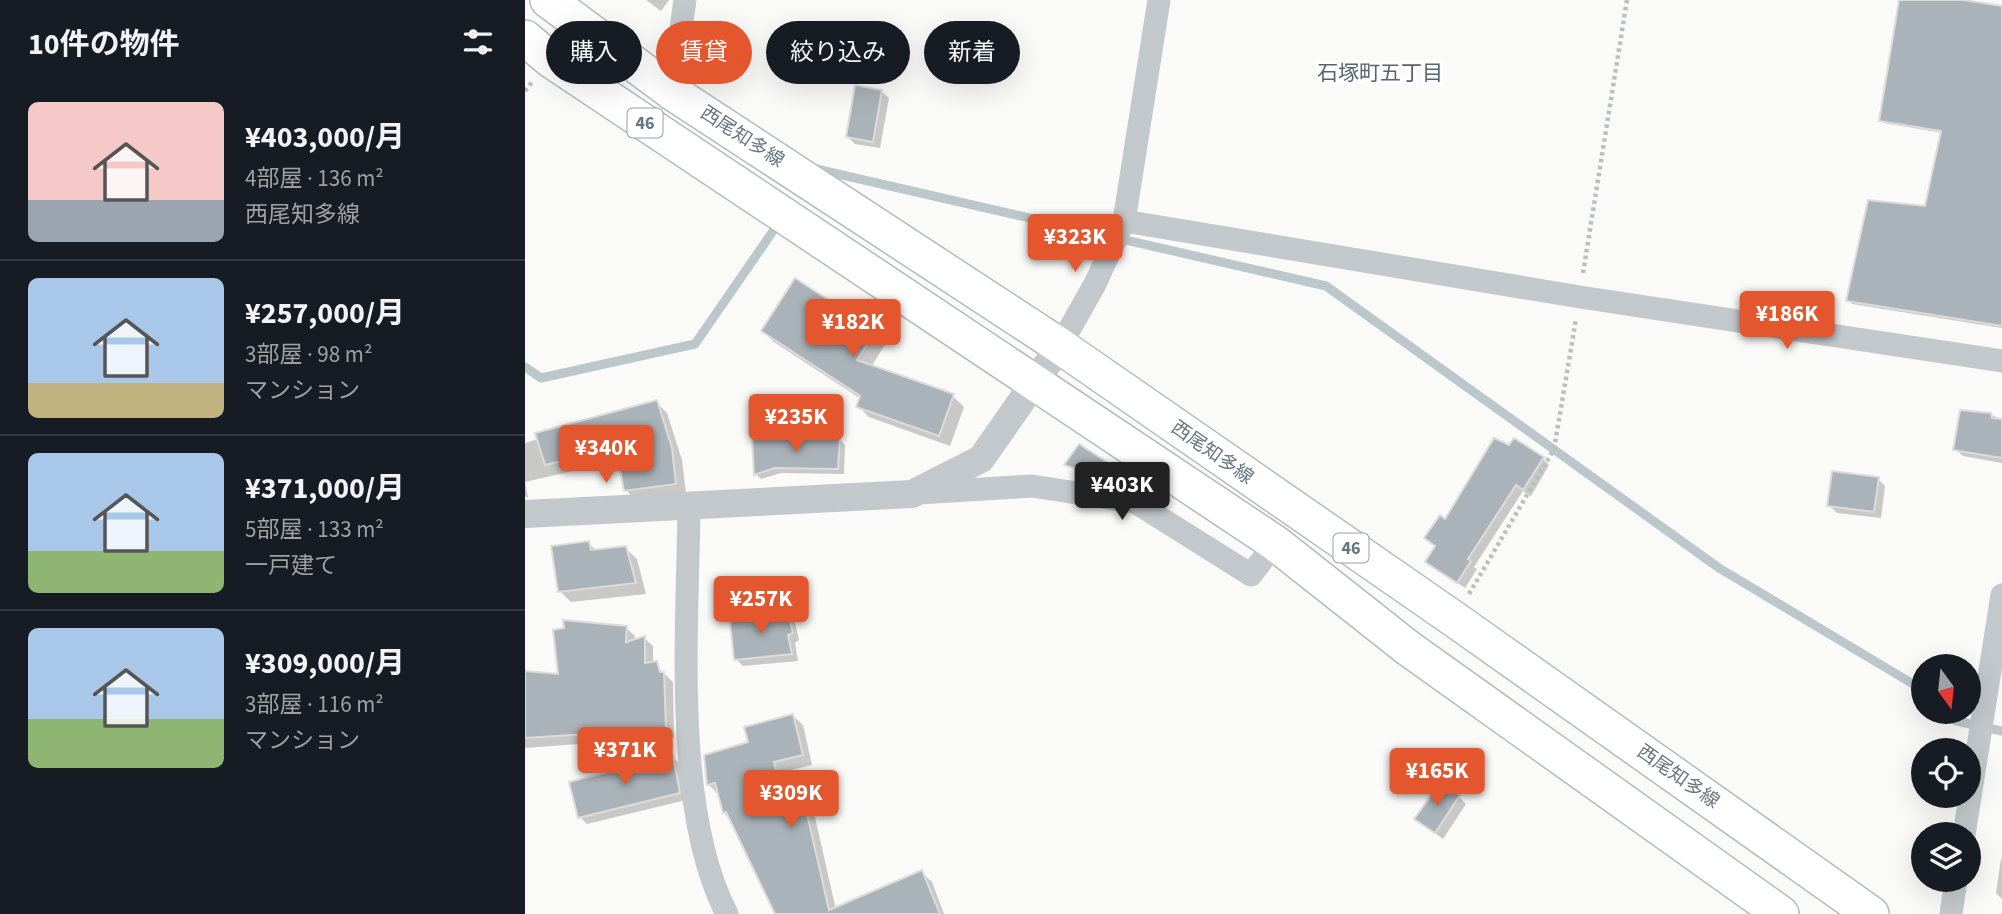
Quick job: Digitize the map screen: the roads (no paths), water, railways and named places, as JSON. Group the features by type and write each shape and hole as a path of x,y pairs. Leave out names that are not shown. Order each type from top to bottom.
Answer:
{"main road":[{"name":"西尾知多線","path":"548,0 672,92 1060,346 1454,619 1871,914"},
{"name":"西尾知多線","path":"525,38 551,60 1275,543 1408,648 1781,914"}],"street":[{"path":"672,92 685,0"},
{"path":"912,494 981,459 1060,346 1095,284 1124,221 1159,0"},
{"path":"1124,221 1580,297 2002,361"},
{"path":"525,514 1032,486 1135,502 1251,575 1275,543"},
{"path":"689,506 688,708 697,824 720,900 727,914"},
{"path":"1965,822 2002,595"},
{"path":"1951,914 1954,892"}],"waterway":[{"path":"816,169 1326,286 1719,568 1911,683"},
{"path":"525,367 541,378 695,344 780,221"},
{"path":"1970,724 2002,731"}],"district":[{"name":"石塚町五丁目","path":"1380,73"}]}
